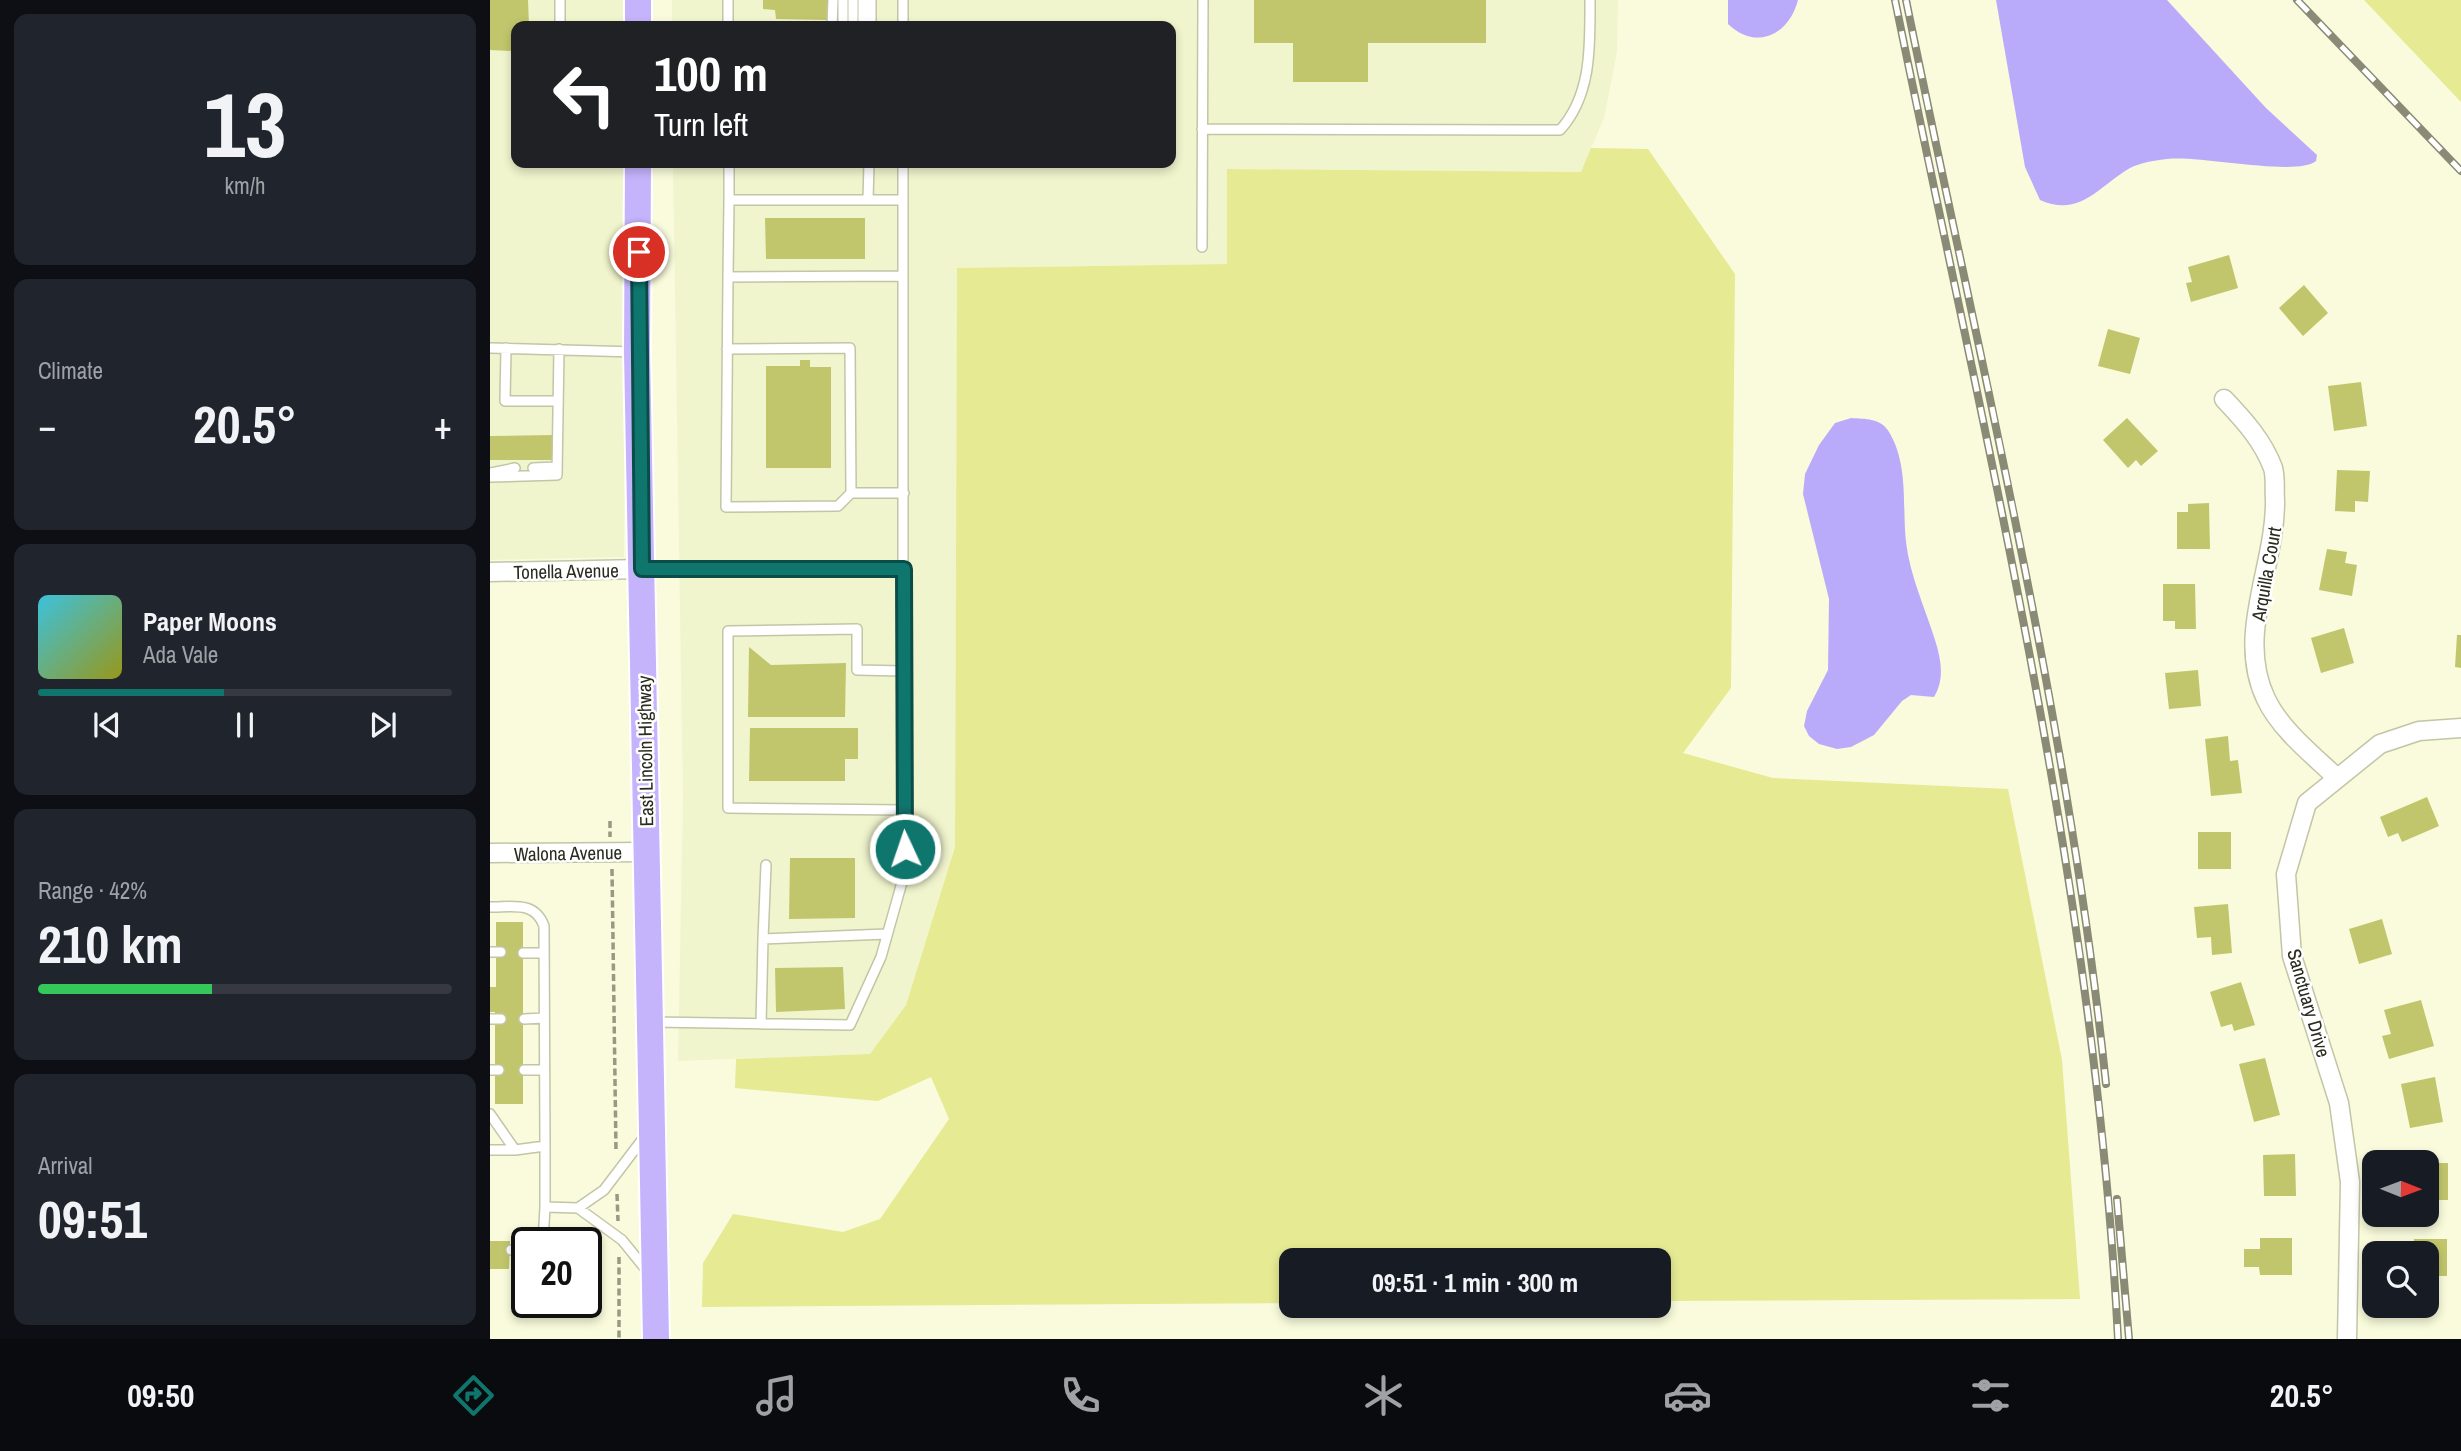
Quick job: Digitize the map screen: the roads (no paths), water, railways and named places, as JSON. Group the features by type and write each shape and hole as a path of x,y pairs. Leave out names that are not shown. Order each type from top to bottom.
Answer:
{"main road":[{"path":"638,0 638,21"},
{"name":"East Lincoln Highway","path":"638,168 637,352 656,1339"}],"street":[{"name":"Arquilla Court","path":"2224,399 2256,434 2274,470 2275,526 2259,591 2253,662 2266,700 2300,743 2337,778"},
{"name":"Tonella Avenue","path":"490,572 642,569"},
{"name":"Sanctuary Drive","path":"2347,1339 2350,1182 2339,1103 2292,956 2287,874 2307,803 2380,744 2419,732 2461,728"},
{"name":"Walona Avenue","path":"490,853 646,852"}],"lane":[{"path":"559,21 560,0"},
{"path":"728,0 728,21"},
{"path":"832,21 833,0"},
{"path":"843,21 844,0"},
{"path":"853,0 853,21"},
{"path":"863,0 863,21"},
{"path":"871,0 871,21"},
{"path":"903,0 903,21"},
{"path":"1202,247 1203,0"},
{"path":"1202,129 1560,130 1573,116 1582,94 1590,39 1590,0"},
{"path":"729,168 726,507 838,506 851,493 904,492"},
{"path":"869,168 869,200"},
{"path":"651,1022 850,1025 881,957 906,868 903,810 903,168"},
{"path":"729,200 903,200"},
{"path":"728,277 903,276"},
{"path":"490,348 637,352"},
{"path":"506,348 505,401 558,401"},
{"path":"727,349 850,348 851,493"},
{"path":"490,475 557,475 559,349"},
{"path":"533,468 557,467"},
{"path":"490,475 515,468"},
{"path":"642,569 904,569"},
{"path":"903,810 728,808 728,631 857,628 857,670 904,671"},
{"path":"761,1024 766,866"},
{"path":"490,907 530,907 539,914 544,926 544,1227"},
{"path":"764,939 886,934"},
{"path":"490,952 501,952"},
{"path":"523,953 544,953"},
{"path":"524,1019 544,1018"},
{"path":"490,1019 501,1019"},
{"path":"524,1070 544,1070"},
{"path":"490,1114 515,1150"},
{"path":"545,1208 578,1208 604,1190 653,1122"},
{"path":"490,1150 545,1146"},
{"path":"578,1208 618,1236 655,1282"}],"railway":[{"path":"1895,0 1999,498 2061,833 2086,1001 2106,1170 2118,1339"},
{"path":"1906,0 2045,675 2069,811 2106,1084"},
{"path":"2297,0 2461,171"},
{"path":"2117,1199 2129,1339"}]}
